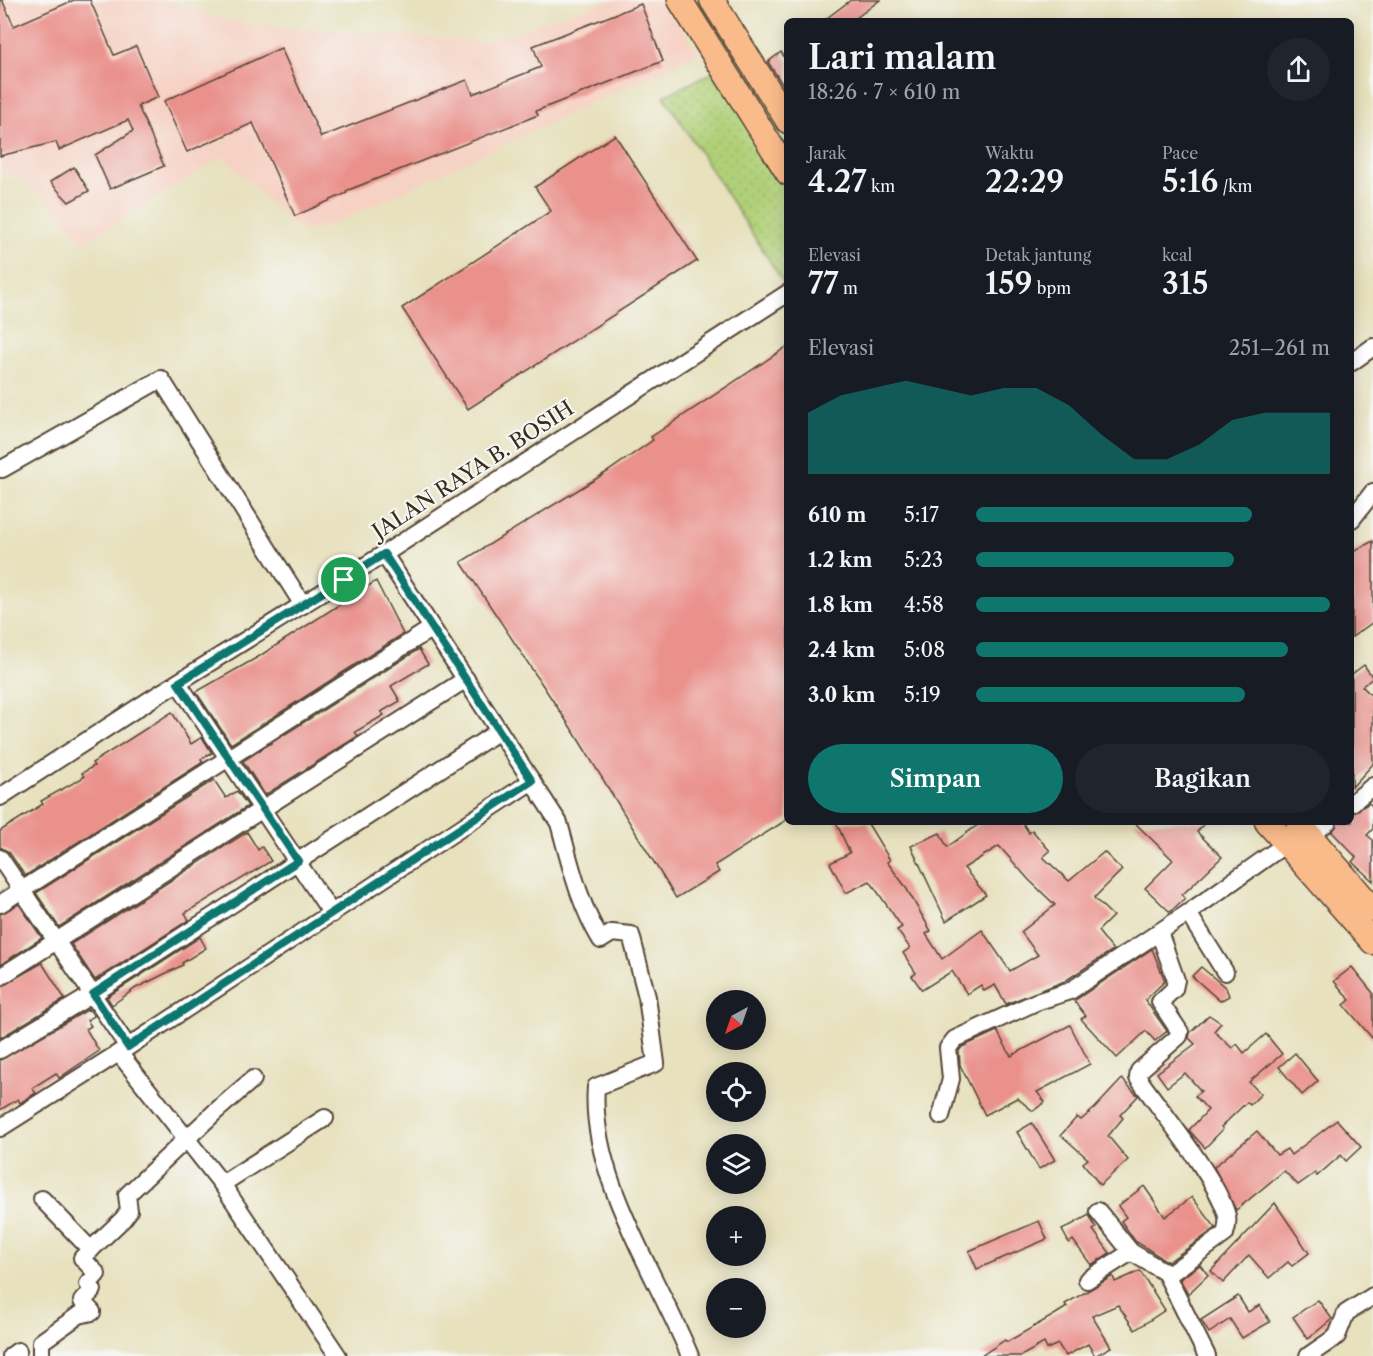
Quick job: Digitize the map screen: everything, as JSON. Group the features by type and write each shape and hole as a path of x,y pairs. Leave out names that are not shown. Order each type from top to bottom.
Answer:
{"highway":[{"path":"680,0 784,167"},
{"path":"712,0 784,115"},
{"path":"1280,825 1306,831 1373,942"},
{"path":"1336,884 1373,909"}],"street":[{"name":"JALAN RAYA B. BOSIH","path":"0,797 384,554 784,296"},
{"path":"1354,361 1373,347"},
{"path":"2,469 161,378 303,605"},
{"path":"1354,516 1373,492"},
{"path":"384,554 559,823 570,868 590,922 601,940 612,933 631,935 647,997 656,1063 596,1087 602,1149 619,1205 672,1312 690,1356"},
{"path":"0,904 432,628"},
{"path":"0,976 57,942 261,807 465,679"},
{"path":"178,683 332,914"},
{"path":"0,1050 93,994 499,731"},
{"path":"0,1128 332,914 532,781"},
{"path":"1354,802 1373,786"},
{"path":"941,1116 951,1079 948,1048 955,1039 1036,1002 1070,991 1306,831"},
{"path":"0,858 93,994 123,1050 222,1184 338,1356"},
{"path":"1188,913 1225,972"},
{"path":"1159,932 1176,980 1173,989 1160,1002 1180,1032 1179,1036 1139,1071 1138,1078 1202,1168 1228,1218 1225,1234 1168,1274"},
{"path":"41,1356 41,1342 79,1315 92,1312 82,1301 93,1290 88,1284 97,1274 82,1259 123,1220 129,1211 127,1195 253,1080"},
{"path":"222,1184 325,1118"},
{"path":"42,1199 91,1250"},
{"path":"1098,1211 1131,1252 1168,1274 1207,1356"},
{"path":"1087,1280 1131,1252"},
{"path":"1308,1356 1337,1336 1346,1313 1373,1296"}],"shaded area":[{"path":"0,0 168,0 205,14 251,25 484,42 609,0 664,0 699,53 331,225 308,231 292,224 223,157 84,243 46,199 25,181 0,169"}],"green space":[{"path":"680,0 712,0 784,116 784,283 664,96 722,68"}],"building":[{"path":"0,0 14,26 74,0 90,0 114,55 136,46 158,97 138,106 164,166 110,189 95,155 133,131 128,120 59,150 56,142 0,156"},
{"path":"851,0 880,0 856,18 827,18"},
{"path":"641,4 663,61 536,111 538,115 346,191 347,193 295,216 253,123 187,152 164,101 281,48 321,137 467,80 473,94 541,67 533,46"},
{"path":"781,52 784,56 784,87 768,62"},
{"path":"615,135 697,261 468,409 402,308 551,211 535,187"},
{"path":"74,167 89,191 69,202 50,182"},
{"path":"784,349 784,822 715,865 719,872 676,898 575,734 461,562 607,472 653,440 651,437"},
{"path":"1373,541 1373,622 1354,636 1354,551"},
{"path":"376,581 403,634 231,744 196,692 258,657"},
{"path":"419,649 428,664 391,686 400,701 381,712 384,715 355,732 358,736 265,795 243,761"},
{"path":"1364,665 1373,678 1362,686 1373,697 1373,764 1354,785 1354,672"},
{"path":"172,712 191,744 202,737 212,753 201,759 203,762 25,876 9,852 0,847 0,831 43,804 41,801 84,777 82,773 94,766 92,763"},
{"path":"214,780 226,798 237,791 248,806 59,927 36,893"},
{"path":"1369,803 1373,807 1373,829 1367,835 1373,840 1373,881 1352,862 1356,857 1332,832 1336,825 1354,825 1354,812"},
{"path":"837,825 869,825 890,860 887,862 905,886 931,931 926,934 942,959 982,930 1010,971 1038,955 1021,932 1055,905 999,846 964,868 986,895 946,921 911,846 940,833 947,847 978,825 1024,825 1029,833 1032,830 1050,851 1043,857 1069,881 1104,852 1122,870 1094,898 1113,916 1098,931 1113,950 1065,981 1006,1004 995,985 984,991 981,985 967,994 952,971 922,990 912,976 916,973 903,953 910,948 897,930 902,927 870,881 846,893 830,863 850,853"},
{"path":"1137,825 1203,825 1197,832 1222,857 1182,895 1185,898 1170,912 1145,888 1173,860"},
{"path":"247,832 258,850 262,847 271,861 185,913 189,920 95,980 71,944"},
{"path":"19,904 42,938 0,965 0,914"},
{"path":"200,937 206,948 182,963 183,965 136,988 112,1005 107,997"},
{"path":"1152,949 1165,981 1145,1000 1167,1031 1155,1041 1146,1031 1117,1058 1081,1019 1086,1016 1074,1001"},
{"path":"42,963 65,999 0,1038 0,987"},
{"path":"1201,967 1226,988 1229,996 1220,1001 1192,976"},
{"path":"1352,967 1373,993 1373,1039 1344,1005 1350,1000 1334,981"},
{"path":"89,1009 94,1016 87,1020 91,1026 86,1029 99,1051 59,1078 56,1073 32,1088 36,1093 20,1103 18,1099 0,1110 0,1060"},
{"path":"1209,1015 1221,1023 1214,1031 1232,1048 1237,1044 1244,1053 1266,1034 1282,1054 1249,1082 1261,1094 1250,1105 1247,1102 1221,1127 1223,1129 1205,1148 1189,1130 1208,1110 1195,1096 1201,1091 1185,1073 1167,1087 1157,1073 1195,1044 1189,1038 1190,1033"},
{"path":"1070,1025 1090,1064 1037,1092 1045,1102 1033,1111 1017,1098 985,1115 960,1065 959,1051 962,1047 997,1031 1011,1056"},
{"path":"1295,1053 1318,1081 1302,1095 1279,1067"},
{"path":"1122,1079 1138,1096 1120,1115 1123,1118 1108,1136 1128,1160 1100,1185 1083,1163 1088,1159 1061,1135 1077,1117 1081,1120 1095,1108"},
{"path":"1337,1120 1361,1147 1346,1161 1341,1155 1317,1176 1315,1173 1298,1185 1284,1171 1236,1210 1214,1167 1257,1131 1277,1155 1287,1149 1291,1155"},
{"path":"1032,1123 1055,1160 1039,1169 1017,1132"},
{"path":"1144,1186 1165,1217 1192,1197 1216,1228 1168,1262 1135,1241 1121,1221 1126,1217 1118,1206"},
{"path":"1275,1203 1309,1253 1292,1266 1288,1262 1269,1278 1249,1255 1223,1283 1211,1271"},
{"path":"1089,1215 1096,1228 1093,1230 1110,1253 1091,1265 1073,1240 1069,1243 1062,1230"},
{"path":"1039,1221 1047,1239 977,1269 969,1251"},
{"path":"1200,1265 1208,1275 1188,1294 1180,1279"},
{"path":"1140,1271 1165,1310 1135,1330 1118,1305 1092,1316 1111,1347 1095,1356 1088,1344 1066,1356 1058,1344 1047,1349 1044,1343 1021,1356 981,1356 1005,1340 1007,1342 1054,1315 1067,1307 1065,1304 1113,1276 1115,1282"},
{"path":"1238,1296 1248,1312 1260,1305 1270,1322 1242,1338 1230,1319 1209,1333 1201,1320"},
{"path":"1318,1300 1332,1319 1308,1339 1293,1317"}],"route":[{"path":"384,554 532,781 128,1047 93,994 298,861 178,683 344,580 384,554"}]}
